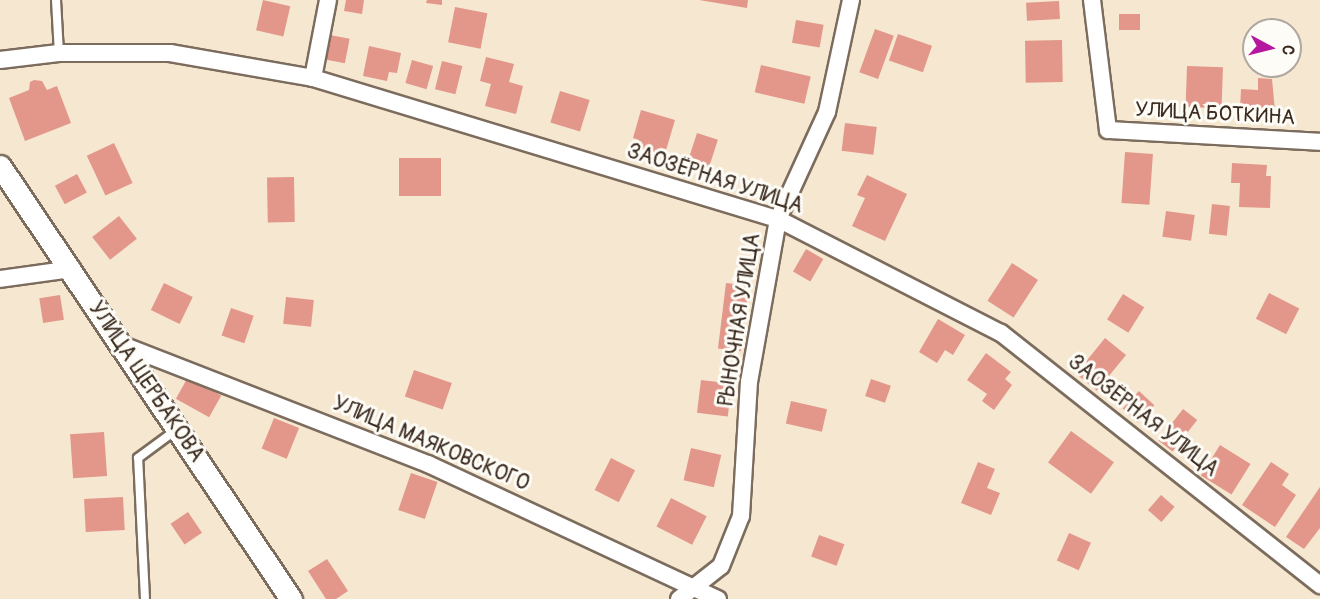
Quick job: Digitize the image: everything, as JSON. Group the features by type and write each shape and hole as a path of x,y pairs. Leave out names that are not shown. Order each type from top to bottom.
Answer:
{"street":[{"path":"313,78 328,0"},
{"name":"РЫНОЧНАЯ УЛИЦА","path":"679,599 720,566 741,516 749,382 778,219 827,112 850,0"},
{"name":"УЛИЦА БОТКИНА","path":"1092,0 1108,130 1320,142"},
{"name":"ЗАОЗЁРНАЯ УЛИЦА","path":"0,60 59,53 171,53 313,78 778,219 1001,333 1320,585"},
{"name":"УЛИЦА ЩЕРБАКОВА","path":"0,166 72,269 291,599"},
{"path":"0,279 72,269"},
{"name":"УЛИЦА МАЯКОВСКОГО","path":"120,344 428,464 718,599"}],"lane":[{"path":"56,0 59,53"},
{"path":"145,599 138,458 177,429"}],"building":[{"path":"263,0 290,6 283,37 256,30"},
{"path":"346,0 364,0 362,14 344,11"},
{"path":"427,0 442,0 442,5 426,3"},
{"path":"699,0 748,0 747,8"},
{"path":"1059,1 1060,19 1027,21 1026,3"},
{"path":"455,7 487,13 481,49 448,42"},
{"path":"1119,14 1140,14 1140,30 1119,30"},
{"path":"796,20 824,25 820,48 792,43"},
{"path":"875,29 894,36 878,79 859,72"},
{"path":"898,34 932,46 923,72 889,60"},
{"path":"330,35 350,39 345,63 325,60"},
{"path":"1062,40 1063,82 1026,83 1025,41"},
{"path":"369,46 401,53 397,73 389,72 387,81 363,76"},
{"path":"486,57 514,64 509,82 523,86 516,114 485,106 491,84 480,81"},
{"path":"412,60 433,66 427,89 405,83"},
{"path":"442,61 462,66 455,94 435,89"},
{"path":"761,65 811,76 804,104 755,92"},
{"path":"1187,66 1223,67 1222,108 1186,107"},
{"path":"1258,78 1272,79 1275,111 1240,110 1241,89 1258,90"},
{"path":"42,81 47,90 57,86 71,123 25,141 9,98 29,90 30,82"},
{"path":"560,91 590,100 580,132 550,123"},
{"path":"641,110 675,120 664,157 636,149 639,140 633,138"},
{"path":"845,123 877,127 873,155 842,151"},
{"path":"697,133 718,140 709,168 688,162"},
{"path":"114,143 133,183 105,196 87,156"},
{"path":"1125,152 1153,154 1149,205 1121,203"},
{"path":"399,158 441,158 441,196 399,196"},
{"path":"1232,163 1267,165 1266,176 1271,176 1270,208 1239,207 1240,183 1231,183"},
{"path":"77,174 87,193 65,204 55,186"},
{"path":"867,175 907,194 885,241 852,226 865,198 857,195"},
{"path":"267,177 294,177 295,222 268,222"},
{"path":"1212,204 1230,206 1227,236 1209,234"},
{"path":"1166,211 1195,215 1191,241 1162,237"},
{"path":"119,216 137,239 110,260 92,237"},
{"path":"806,249 823,259 810,282 793,272"},
{"path":"1012,263 1038,280 1013,318 987,301"},
{"path":"164,283 193,297 180,324 151,310"},
{"path":"726,283 749,286 741,351 718,349"},
{"path":"1269,293 1299,308 1286,334 1256,319"},
{"path":"1123,294 1144,307 1128,333 1107,319"},
{"path":"60,295 64,320 43,323 39,298"},
{"path":"286,297 314,300 311,327 283,324"},
{"path":"231,308 254,316 244,343 222,335"},
{"path":"938,319 965,335 953,355 945,350 937,363 919,352"},
{"path":"1105,338 1126,355 1097,391 1076,374"},
{"path":"986,353 1011,372 1005,379 1012,385 994,410 982,401 987,394 967,380"},
{"path":"414,370 452,383 443,409 405,396"},
{"path":"188,377 221,395 209,417 176,399"},
{"path":"871,379 891,386 885,403 865,396"},
{"path":"701,380 732,384 728,417 697,413"},
{"path":"1139,391 1154,405 1138,423 1123,409"},
{"path":"791,401 827,409 822,432 786,423"},
{"path":"1183,409 1197,420 1173,452 1158,441"},
{"path":"274,418 299,428 287,459 262,449"},
{"path":"1071,431 1114,462 1091,494 1048,463"},
{"path":"104,432 107,476 73,478 70,434"},
{"path":"1220,445 1251,464 1231,495 1201,476"},
{"path":"691,448 721,455 714,487 684,480"},
{"path":"611,458 635,470 619,502 595,490"},
{"path":"978,462 995,469 987,488 1000,493 991,515 961,503"},
{"path":"1271,462 1289,474 1282,485 1296,495 1275,527 1242,505"},
{"path":"411,473 437,482 425,519 398,510"},
{"path":"1320,487 1320,528 1304,549 1286,537"},
{"path":"1161,495 1175,507 1161,522 1148,510"},
{"path":"123,497 125,530 86,532 84,499"},
{"path":"671,498 707,516 692,545 656,527"},
{"path":"188,512 202,533 185,544 171,524"},
{"path":"1069,533 1091,543 1079,570 1057,560"},
{"path":"819,535 844,544 837,566 811,557"},
{"path":"327,559 348,591 336,599 326,599 308,571"}]}
